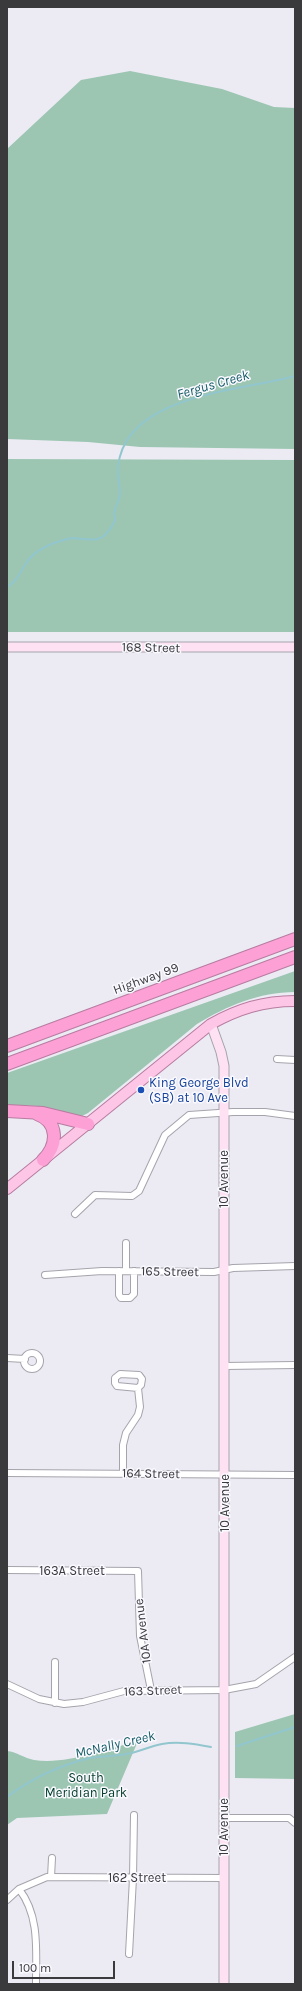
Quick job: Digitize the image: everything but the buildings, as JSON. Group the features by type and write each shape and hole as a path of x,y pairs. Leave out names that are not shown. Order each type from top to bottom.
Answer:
{"highway":[{"path":"173,984 295,932"},
{"name":"Highway 99","path":"7,1046 295,939"},
{"path":"7,1064 295,958"},
{"path":"20,1110 41,1115 49,1121 53,1127 53,1144 49,1154 43,1160"},
{"path":"7,1111 20,1110 43,1113 88,1124"}],"main road":[{"path":"7,1189 211,1024 245,1008 276,1001 295,1000"}],"street":[{"name":"168 Street","path":"7,647 295,648"},
{"name":"10 Avenue","path":"211,1024 221,1052 224,1066 224,1984"},
{"path":"277,1060 295,1060"},
{"path":"75,1214 95,1195 132,1196 139,1191 165,1135 183,1118 195,1114 224,1112 265,1112 295,1116"},
{"path":"126,1243 126,1271"},
{"name":"165 Street","path":"45,1275 119,1271 214,1272 233,1268 295,1266"},
{"path":"119,1271 118,1295 121,1298 130,1298 134,1294 134,1271"},
{"path":"7,1358 25,1360"},
{"path":"225,1366 295,1365"},
{"path":"123,1474 123,1445 126,1433 138,1416 140,1407 138,1388"},
{"name":"164 Street","path":"7,1473 295,1475"},
{"name":"163A Street","path":"7,1570 138,1571"},
{"name":"10A Avenue","path":"138,1571 140,1636 151,1690"},
{"name":"163 Street","path":"7,1684 39,1699 55,1703 83,1702 124,1691 224,1690 249,1687 260,1682 295,1657"},
{"path":"55,1662 55,1703"},
{"path":"130,1954 134,1878 134,1816"},
{"path":"224,1818 289,1818 295,1823"},
{"path":"51,1877 52,1858"},
{"name":"162 Street","path":"19,1889 51,1877 224,1878"},
{"path":"7,1900 19,1889 27,1899 35,1928 36,1984"}],"green space":[{"path":"130,71 222,89 274,107 295,108 295,449 140,447 88,442 7,439 7,149 81,80"},
{"path":"7,459 295,460 295,632 7,632"},
{"path":"295,971 295,992 269,994 256,997 220,1011 197,1024 88,1113 82,1116 39,1106 7,1105 7,1073"},
{"path":"295,1714 295,1779 235,1778 235,1732"},
{"name":"South Meridian Park","path":"138,1741 107,1814 17,1818 7,1825 7,1751 34,1760 46,1761 73,1758"}],"waterway":[{"name":"Fergus Creek","path":"7,587 17,578 29,559 44,548 65,539 98,539 108,532 115,520 114,514 120,494 118,467 125,443 141,424 163,410 189,400 218,392 295,376"},
{"name":"McNally Creek","path":"237,1746 295,1727"},
{"name":"McNally Creek","path":"7,1797 46,1773 90,1758 127,1754 168,1743 186,1743 211,1747"}],"place":[{"name":"King George Blvd (SB) at 10 Ave","path":"141,1090"}]}
